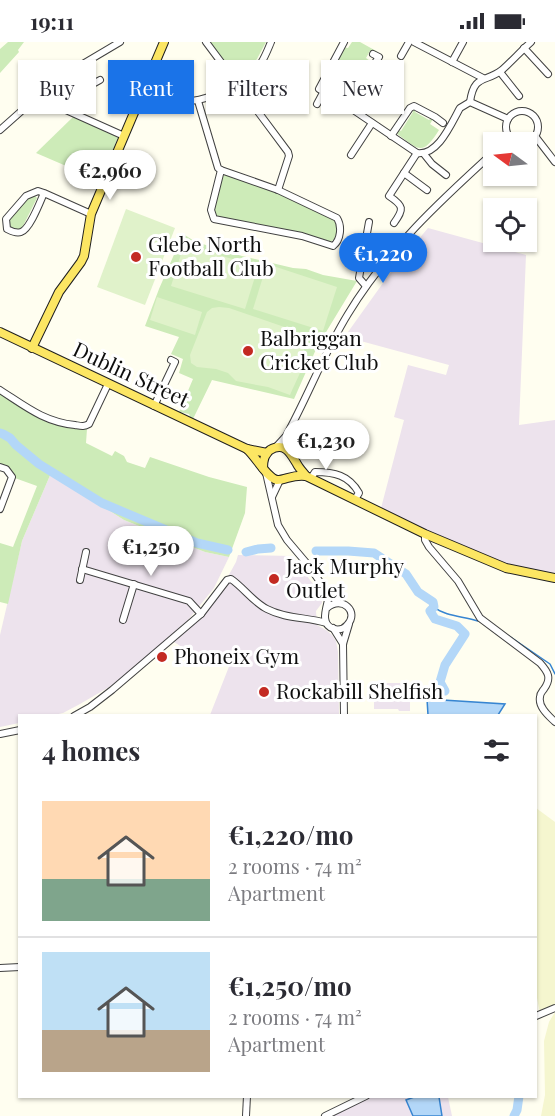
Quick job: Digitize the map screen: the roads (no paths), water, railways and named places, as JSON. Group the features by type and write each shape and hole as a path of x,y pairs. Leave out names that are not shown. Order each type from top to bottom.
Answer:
{"main road":[{"path":"157,60 164,42"},
{"path":"32,348 58,292 84,256 92,214 134,114"},
{"name":"Dublin Street","path":"0,332 247,449 267,453"},
{"path":"308,477 286,449 276,448 267,453 264,458 264,470 272,478 298,475 308,477 425,534 506,568 555,578"},
{"name":"Dublin Street","path":"247,449 264,470"},
{"path":"284,478 294,469 294,460"}],"street":[{"path":"89,60 120,42"},
{"path":"206,42 219,60"},
{"path":"262,60 271,42"},
{"path":"401,57 412,42 483,78"},
{"path":"452,62 463,42"},
{"path":"470,102 472,89 483,78 500,72 530,42"},
{"path":"336,60 347,43"},
{"path":"524,48 548,74"},
{"path":"373,54 379,57 377,60"},
{"path":"500,72 519,96"},
{"path":"96,82 100,80"},
{"path":"317,104 321,97"},
{"path":"194,101 206,98"},
{"path":"198,101 218,168 278,190 337,218 340,222 340,232 336,243 333,246 326,245 302,236 214,219 211,210 221,170"},
{"path":"470,102 508,119"},
{"path":"394,223 402,208 390,196 404,173 421,154 436,147 460,108 470,102"},
{"path":"391,136 410,108 414,106 430,113 443,123"},
{"path":"507,132 508,119 521,111 535,117 538,126 536,132"},
{"path":"0,130 18,114"},
{"path":"75,114 124,136"},
{"path":"260,114 289,156 278,190"},
{"path":"359,114 421,154 446,175"},
{"path":"351,155 372,123"},
{"path":"537,139 555,162"},
{"path":"276,448 290,430 336,334 366,286 397,247 483,163"},
{"path":"404,173 427,190"},
{"path":"44,193 28,227 22,232 14,233 7,228 6,219 26,196 38,191 44,193 92,214"},
{"path":"366,286 359,278 369,222"},
{"path":"154,406 175,362 171,360"},
{"path":"0,390 46,419 84,426 89,424 108,384"},
{"path":"290,430 290,452"},
{"path":"0,467 12,477 0,509"},
{"path":"264,470 278,525 329,595 348,608 351,615 342,644 344,714"},
{"path":"308,477 315,472 332,472 339,475 357,489 359,493 355,500"},
{"path":"272,497 284,478"},
{"path":"425,534 429,547 462,587 481,619 540,663 547,671 549,681 539,698 544,711 555,721"},
{"path":"80,580 86,552"},
{"path":"82,569 189,601 201,614"},
{"path":"78,714 106,695 201,614 227,580 231,579 267,609 294,618 314,619 326,623 333,628 342,644"},
{"path":"123,620 134,584"},
{"path":"326,623 329,595"},
{"path":"314,619 333,603 338,602"},
{"path":"333,628 342,628 349,623"},
{"path":"0,734 18,732"},
{"path":"0,968 18,967"},
{"path":"537,1016 555,1008"},
{"path":"246,1116 247,1098"},
{"path":"325,1116 362,1098"}],"water":[{"path":"427,699 505,704 499,714 428,714"},
{"path":"439,1098 442,1116 413,1116 406,1100"}],"waterway":[{"path":"0,433 10,438 39,464 102,503 197,543 228,550"},
{"path":"246,552 271,548"},
{"path":"316,551 374,553 406,574 418,592 433,602 434,607 430,611 435,619 457,626 465,634 445,665 440,682 445,691"},
{"path":"434,607 450,615 478,621"},
{"path":"500,630 550,664 555,674"},
{"path":"514,1116 519,1098"}],"place":[{"name":"Glebe North Football Club","path":"136,257"},
{"name":"Balbriggan Cricket Club","path":"248,351"},
{"name":"Jack Murphy Outlet","path":"274,579"},
{"name":"Phoneix Gym","path":"162,657"},
{"name":"Rockabill Shelfish","path":"264,692"}]}
